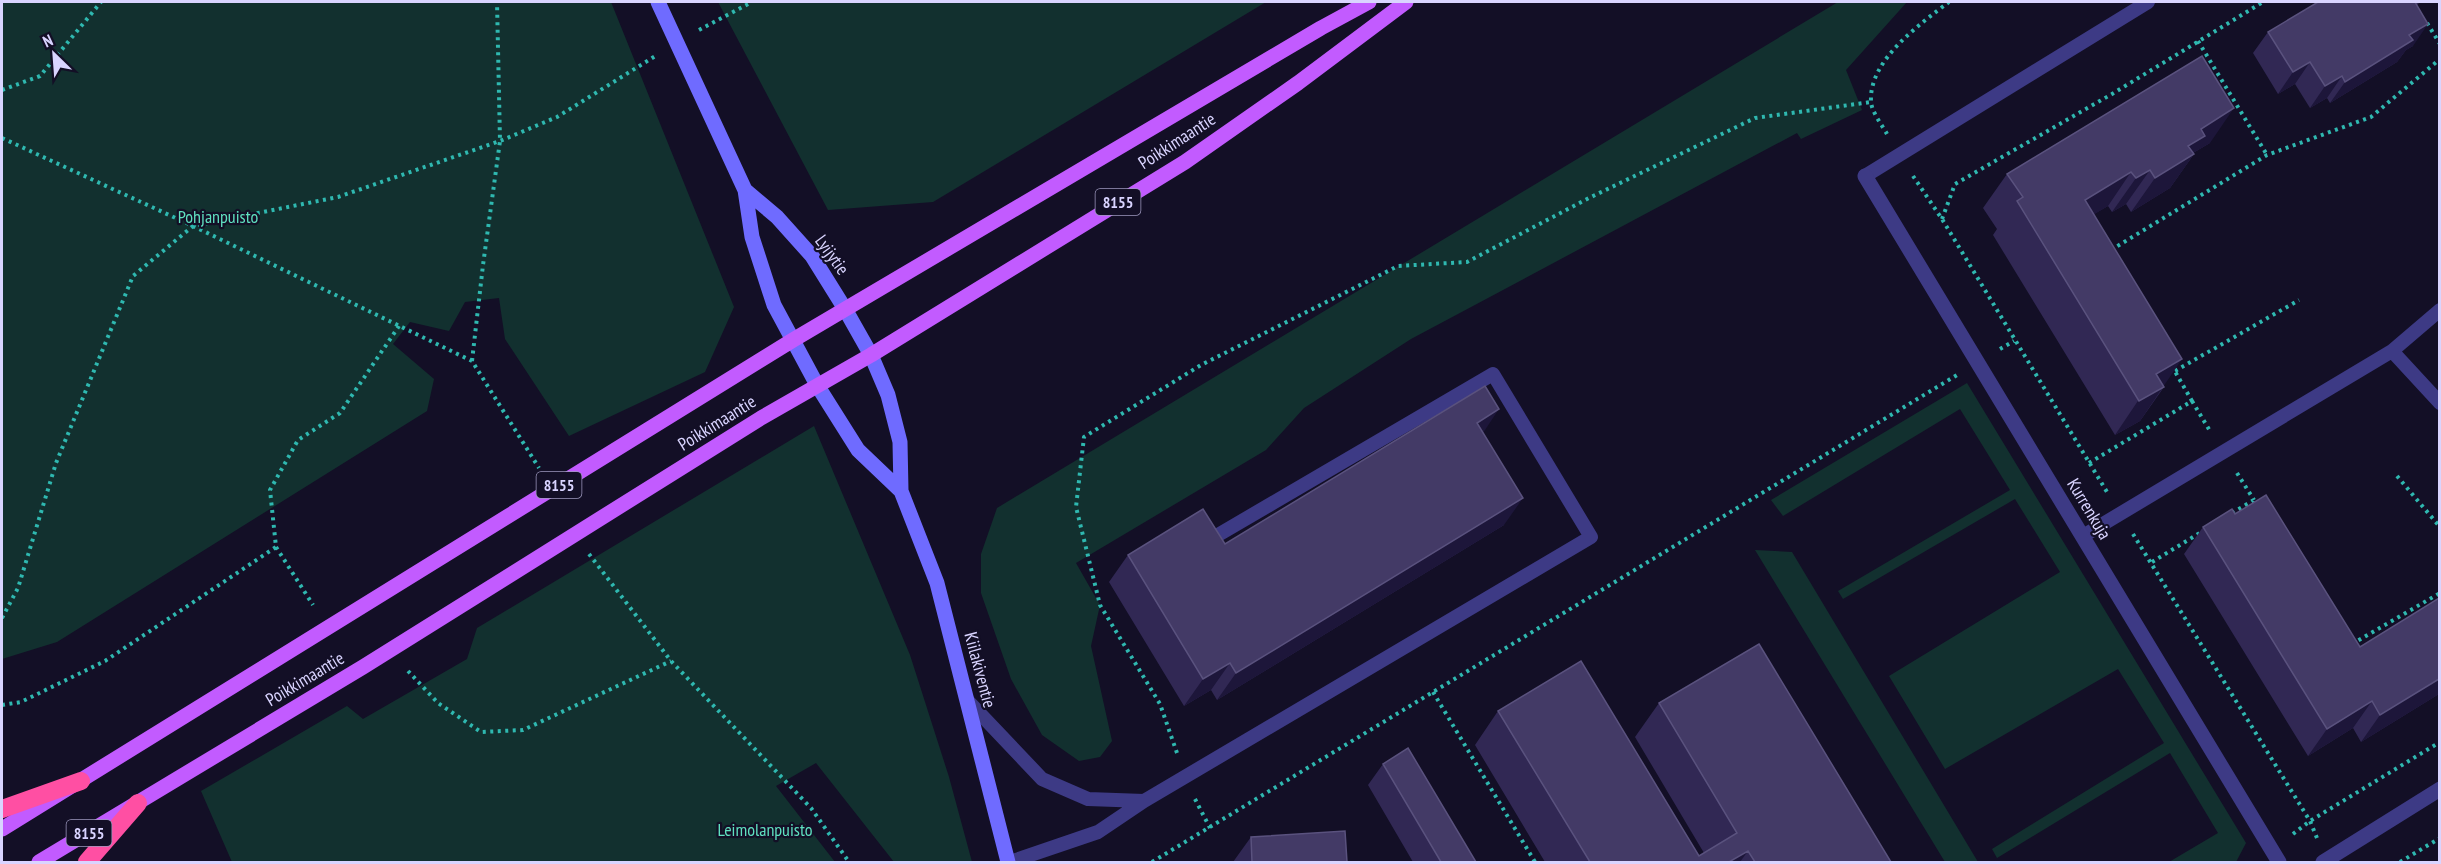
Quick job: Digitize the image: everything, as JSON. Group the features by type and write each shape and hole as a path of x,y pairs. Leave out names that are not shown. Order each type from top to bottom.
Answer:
{"highway":[{"path":"2,809 81,781"},
{"path":"87,862 138,804"}],"main road":[{"name":"Poikkimaantie","path":"2,829 793,340 1321,28 1369,2"},
{"name":"Poikkimaantie","path":"39,862 138,804 817,385 871,355 1185,162 1298,83 1406,2"}],"street":[{"name":"Lyijytie","path":"657,2 745,190 752,237 774,305 793,340"},
{"name":"Kurrenkuja","path":"1865,176 2275,856"},
{"name":"Lyijytie","path":"745,190 777,217 812,256 846,309 871,355"},
{"name":"Kiilakiventie","path":"793,340 817,385 858,450 901,491"},
{"name":"Kiilakiventie","path":"871,355 888,395 900,442 901,491 937,583 1009,862"},
{"path":"2325,861 2439,789"}],"lane":[{"path":"1865,176 2148,2"},
{"path":"2083,536 2392,351 2439,310"},
{"path":"2392,351 2439,403"},
{"path":"1009,862 1098,832 1144,801 1592,537 1493,374 1206,542"},
{"path":"968,701 1042,779 1088,800 1144,801"}],"path":[{"path":"2,90 40,76 101,2"},
{"path":"472,361 500,141 497,2"},
{"path":"2,618 18,588 56,463 132,276 192,226 338,197 500,141 557,117 676,43 752,2"},
{"path":"1949,2 1908,33 1878,69 1871,102 1899,156 1942,219 2120,514 2152,562 2310,821 2325,861"},
{"path":"1942,219 1955,184 2112,94 2263,2"},
{"path":"2424,19 2439,44"},
{"path":"2198,41 2267,155"},
{"path":"2106,253 2267,155 2371,117 2439,59"},
{"path":"1210,828 1185,778 1160,704 1100,605 1076,507 1084,437 1201,365 1398,266 1467,262 1589,198 1755,118 1871,102"},
{"path":"2,138 192,226 472,361 543,474"},
{"path":"2175,371 2299,300"},
{"path":"313,605 276,547 270,490 298,440 340,412 399,326"},
{"path":"1152,862 2014,340"},
{"path":"2089,463 2192,401 2169,361"},
{"path":"2397,476 2439,527"},
{"path":"2223,519 2254,500 2260,510"},
{"path":"2152,562 2213,525"},
{"path":"2,705 21,702 105,661 276,547"},
{"path":"589,553 670,661 811,808 849,862"},
{"path":"2342,650 2439,593"},
{"path":"408,671 438,703 481,732 522,730 670,661"},
{"path":"1433,692 1535,862"},
{"path":"2275,856 2310,821 2439,742"},
{"path":"2400,862 2439,838"}],"green space":[{"name":"Pohjanpuisto","path":"2,2 611,2 734,307 705,372 569,436 505,339 499,298 465,302 449,331 410,322 393,344 434,379 427,411 57,642 2,659"},
{"path":"718,2 1266,2 933,202 828,210"},
{"path":"1838,2 1907,2 1846,70 1862,110 1801,139 1797,133 1411,339 1304,408 1266,450 1076,563 1100,605 1091,646 1112,741 1100,757 1079,761 1042,735 1011,679 981,593 981,554 997,508"},
{"path":"1967,383 2246,843 2236,862 2169,862 2218,833 2170,753 1997,858 1992,849 2164,743 2118,669 1945,769 1889,676 2060,572 2015,499 1843,599 1838,591 2010,490 1960,409 1783,516 1771,500"},
{"name":"Leimolanpuisto","path":"814,426 910,655 949,777 972,862 894,862 816,763 776,786 835,862 232,862 201,791 347,706 363,719 467,659 477,628"},
{"path":"1755,550 1792,552 1978,862 1945,862"}],"building":[{"path":"2318,2 2415,2 2428,24 2409,35 2413,40 2345,82 2342,76 2325,86 2310,62 2293,72 2268,32"},
{"path":"2202,56 2234,108 2201,129 2205,136 2188,146 2194,154 2155,178 2150,170 2136,178 2131,172 2085,200 2182,359 2156,374 2164,387 2139,401 2017,201 2023,197 2007,174"},
{"path":"1485,386 1499,409 1477,423 1523,498 1236,673 1230,663 1203,679 1128,555 1203,509 1225,544"},
{"path":"2266,495 2360,647 2439,598 2439,679 2380,715 2372,701 2327,729 2203,527 2232,509 2235,514"},
{"path":"1759,644 1891,862 1755,862 1748,851 1729,862 1590,862 1498,711 1581,661 1699,856 1737,833 1659,703"},
{"path":"1408,748 1476,862 1441,862 1383,764"},
{"path":"1345,831 1347,862 1252,862 1251,837"}]}
